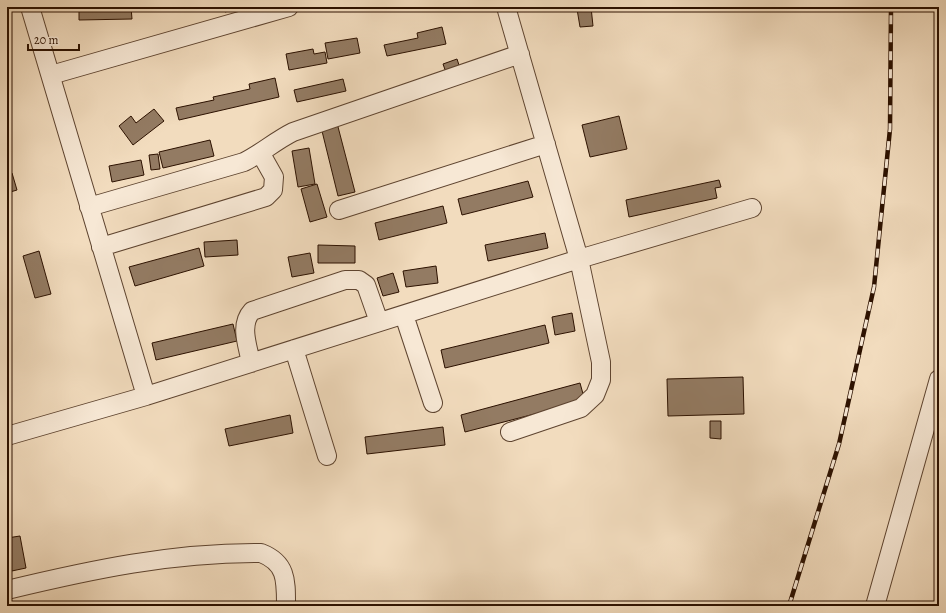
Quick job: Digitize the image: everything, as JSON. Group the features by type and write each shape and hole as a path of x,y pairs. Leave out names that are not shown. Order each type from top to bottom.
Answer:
{"street":[{"path":"30,7 146,396"},
{"path":"51,75 289,7"},
{"path":"506,7 579,259 601,362 601,380 595,395 581,408 510,432"},
{"path":"89,207 244,162 261,154 277,140 293,132 520,54"},
{"path":"339,210 546,144"},
{"path":"101,247 266,197 273,190 274,177 261,154"},
{"path":"7,436 146,396 579,259 752,208"},
{"path":"250,363 244,328 246,317 252,311 338,283 359,280 366,285 379,322"},
{"path":"404,315 433,403"},
{"path":"294,349 327,456"},
{"path":"875,606 939,379"},
{"path":"7,590 86,571 168,558 261,553 272,557 279,564 284,573 286,606"}],"building":[{"path":"79,7 131,7 132,19 79,20"},
{"path":"223,7 243,7 225,12"},
{"path":"591,7 593,26 580,27 577,9"},
{"path":"442,27 446,44 387,56 384,45 418,38 417,33"},
{"path":"357,38 360,53 328,59 325,43"},
{"path":"313,49 314,54 325,52 327,63 289,70 286,54"},
{"path":"457,59 462,74 448,78 443,64"},
{"path":"275,78 279,97 179,120 176,108 214,100 213,97 250,89 249,84"},
{"path":"343,79 346,91 297,102 294,90"},
{"path":"154,109 164,121 133,145 119,126 131,116 136,123"},
{"path":"619,116 627,149 590,157 582,125"},
{"path":"337,123 355,192 338,196 321,127"},
{"path":"210,140 214,156 163,168 159,152"},
{"path":"309,148 315,184 298,187 292,151"},
{"path":"158,154 160,169 151,170 149,155"},
{"path":"141,160 144,175 112,182 109,166"},
{"path":"12,173 17,190 7,193 7,174"},
{"path":"719,180 721,187 715,188 717,198 629,217 626,200"},
{"path":"528,181 533,197 462,215 458,199"},
{"path":"317,184 327,217 310,222 301,189"},
{"path":"443,206 447,223 379,240 375,223"},
{"path":"545,233 548,248 488,261 485,245"},
{"path":"237,240 238,255 205,257 204,242"},
{"path":"318,245 355,246 355,263 318,263"},
{"path":"199,248 204,266 135,286 129,267"},
{"path":"39,251 51,294 35,298 23,256"},
{"path":"310,253 314,273 292,277 288,257"},
{"path":"436,266 438,283 406,287 403,271"},
{"path":"393,273 399,292 383,296 377,278"},
{"path":"572,313 575,331 555,335 552,317"},
{"path":"233,324 237,341 156,360 152,343"},
{"path":"545,325 549,343 445,368 441,350"},
{"path":"743,377 744,414 668,416 667,379"},
{"path":"580,383 585,401 465,432 461,415"},
{"path":"290,415 293,433 229,446 225,429"},
{"path":"710,421 721,421 721,439 710,438"},
{"path":"443,427 445,445 367,454 365,437"},
{"path":"20,536 26,568 7,572 7,538"}],"railway":[{"path":"789,606 839,444 874,287 890,129 891,7"}]}
